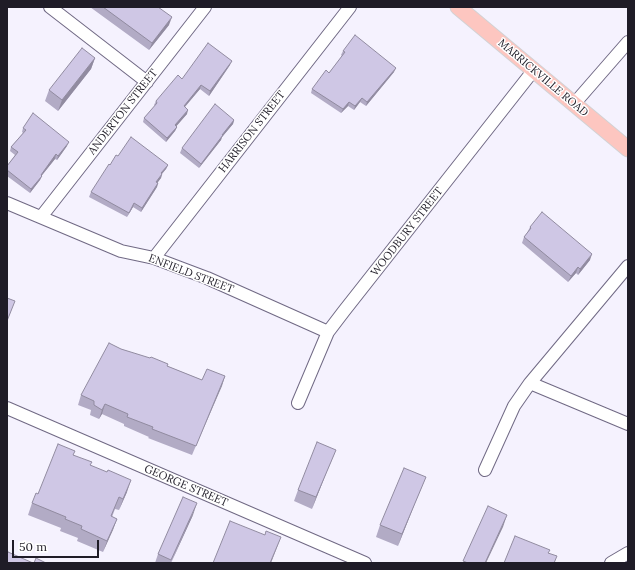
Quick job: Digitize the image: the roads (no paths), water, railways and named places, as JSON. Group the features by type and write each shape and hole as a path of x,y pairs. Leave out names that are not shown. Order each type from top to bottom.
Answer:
{"main road":[{"name":"MARRICKVILLE ROAD","path":"458,7 628,149"}],"street":[{"path":"50,7 147,82"},
{"name":"HARRISON STREET","path":"154,258 350,7"},
{"name":"ANDERTON STREET","path":"40,217 147,82 203,8"},
{"path":"574,104 628,42"},
{"name":"WOODBURY STREET","path":"298,403 328,332 533,71"},
{"name":"ENFIELD STREET","path":"7,203 120,252 154,258 207,278 328,332"},
{"path":"485,470 514,406 530,383 628,266"},
{"path":"530,383 628,424"},
{"name":"GEORGE STREET","path":"7,408 364,563"},
{"path":"614,562 628,553"}]}
